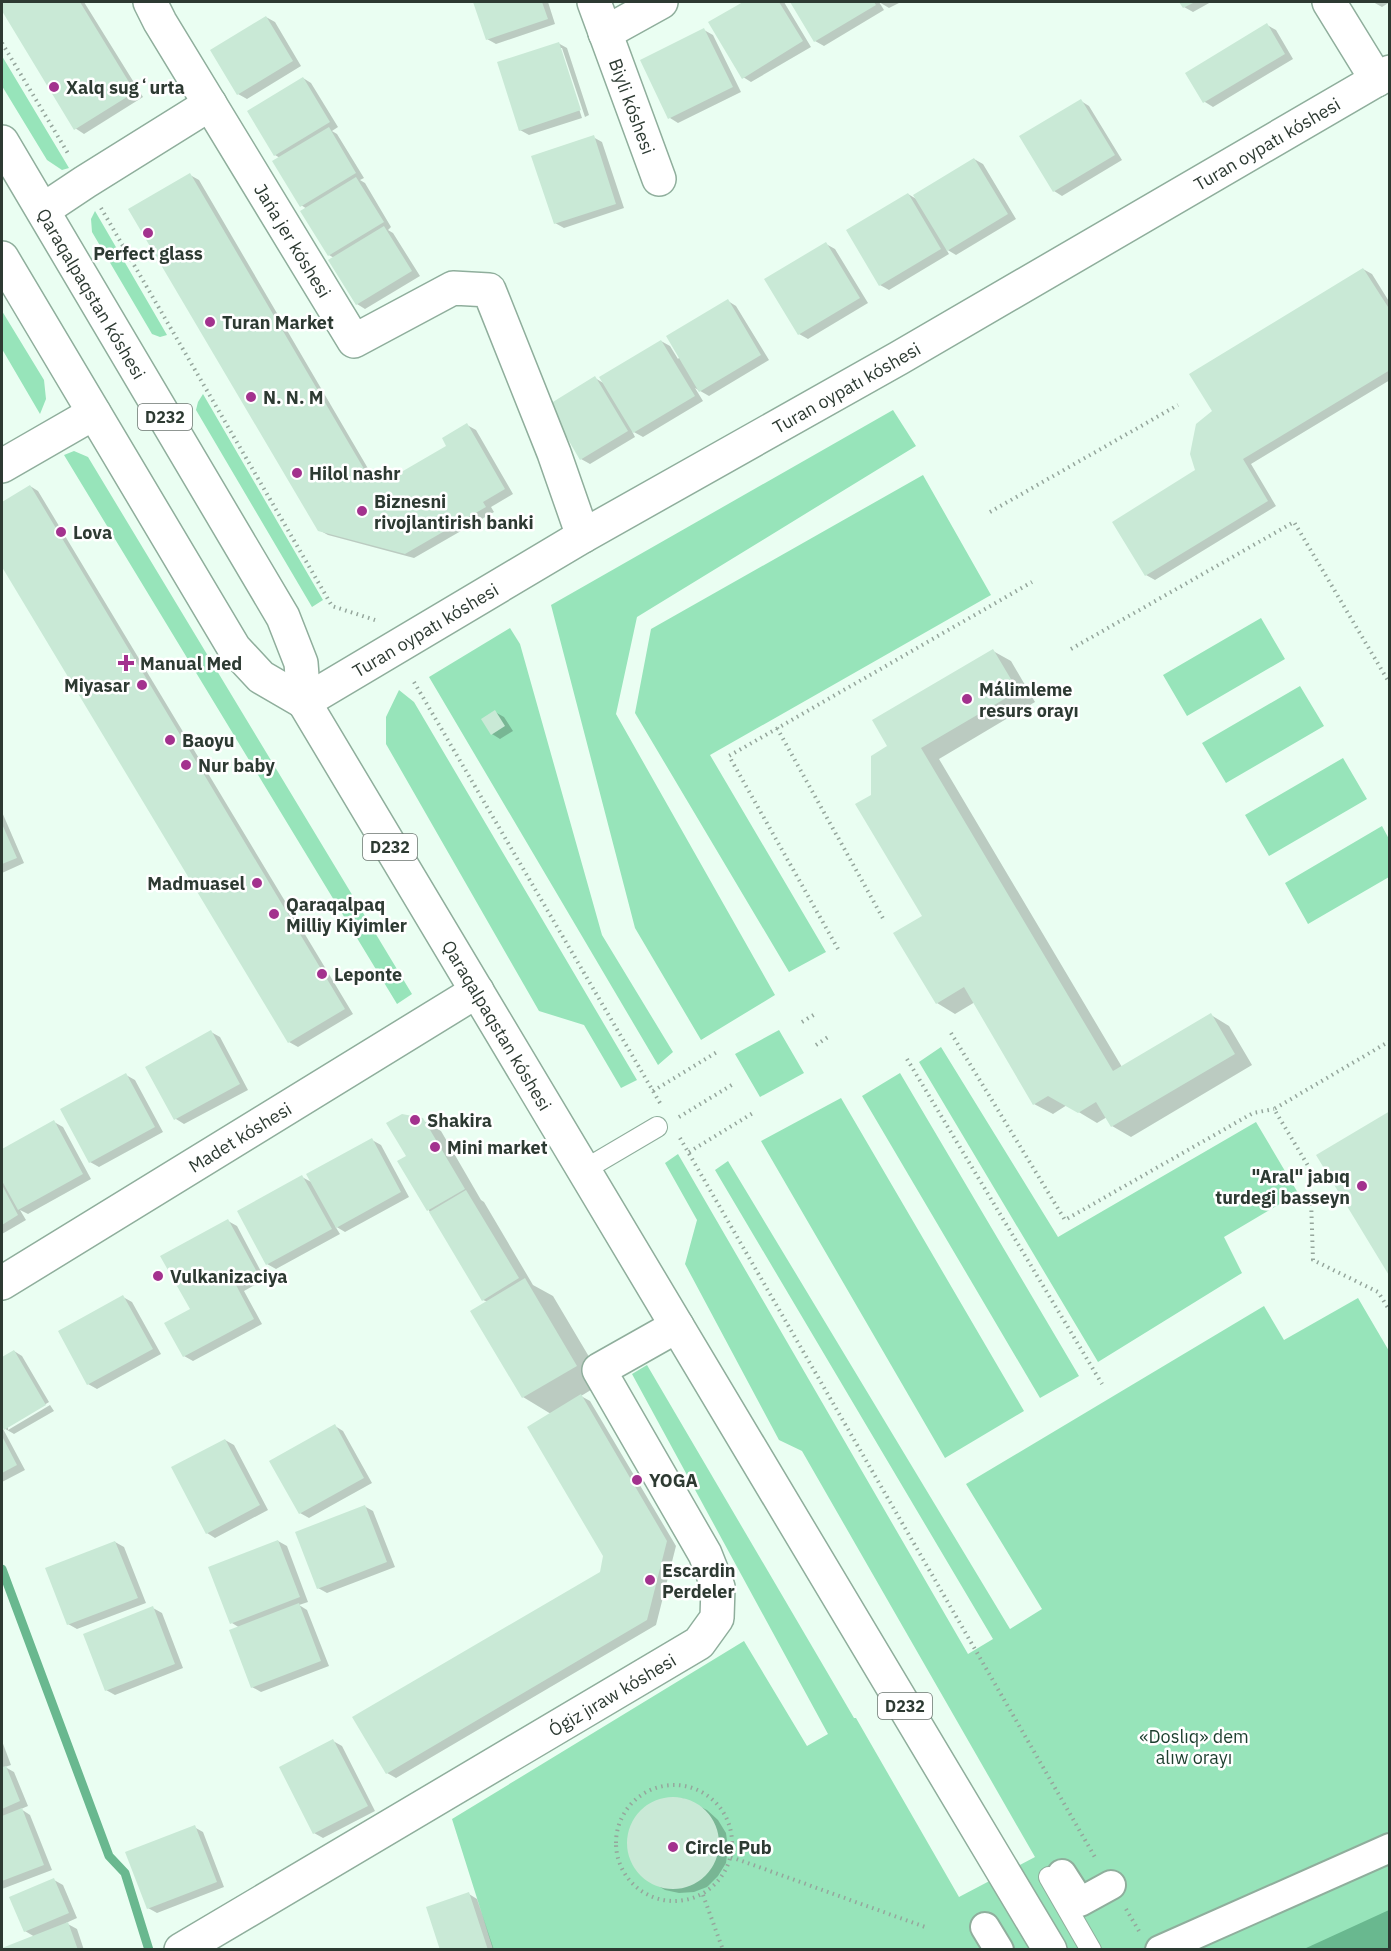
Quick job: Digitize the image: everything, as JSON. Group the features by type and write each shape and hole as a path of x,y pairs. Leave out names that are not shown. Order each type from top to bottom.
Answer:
{"street":[{"name":"Jańa jer kóshesi","path":"150,2 354,341 453,288 489,290 554,453 583,536"},
{"name":"Biyli kóshesi","path":"594,2 659,179"},
{"path":"605,33 661,2"},
{"path":"1329,2 1383,76"},
{"name":"Turan oypatı kóshesi","path":"304,702 583,536 906,354 1383,76"},
{"path":"42,210 210,104"},
{"name":"Qaraqalpaqstan kóshesi","path":"2,142 283,617 301,663 304,702 1047,1944"},
{"name":"Qaraqalpaqstan kóshesi","path":"2,258 234,648 261,677 304,702"},
{"path":"2,466 94,412"},
{"name":"Madet kóshesi","path":"2,1283 477,991"},
{"name":"Ógiz jıraw kóshesi","path":"181,1950 699,1643 717,1618 718,1587 705,1554 599,1370 677,1326"},
{"path":"1152,1945 1389,1848"},
{"path":"1055,1875 1080,1902 1111,1885"}],"lane":[{"path":"584,1170 664,1120"},
{"path":"1055,1875 1091,1950"}],"path":[{"path":"2,43 332,606 379,622"},
{"path":"990,512 1178,405"},
{"path":"1071,649 1294,522 1389,684"},
{"path":"838,949 729,756 1032,582"},
{"path":"414,682 653,1091 664,1120 735,1083"},
{"path":"777,728 885,922"},
{"path":"802,1022 815,1014"},
{"path":"951,1033 1065,1220 1253,1113 1274,1109 1389,1041"},
{"path":"816,1046 828,1038"},
{"path":"653,1091 717,1052"},
{"path":"907,1059 1102,1384"},
{"path":"1274,1109 1310,1169 1314,1260 1378,1292 1389,1311"},
{"path":"689,1152 753,1113"},
{"path":"677,1132 1111,1885 1152,1945"},
{"path":"674,1784 694,1788 710,1797 723,1811 731,1828 733,1847 731,1857 729,1866 718,1883 703,1895 684,1902 665,1902 646,1895 631,1883 621,1866 616,1847 618,1828 626,1810 639,1797 656,1788 674,1784"},
{"path":"731,1857 925,1927"},
{"path":"703,1895 723,1950"}],"green space":[{"path":"2,56 69,168 62,170 47,160 2,86"},
{"path":"95,211 167,335 160,337 152,334 92,232 91,219"},
{"path":"2,311 44,380 46,399 40,414 2,349"},
{"path":"203,394 323,600 312,607 196,410"},
{"path":"893,410 916,446 637,617 616,714 775,995 701,1040 635,928 551,605"},
{"path":"74,451 88,457 412,994 397,1004 64,455"},
{"path":"923,475 991,595 710,755 826,952 789,972 635,713 651,629"},
{"path":"1261,618 1285,659 1187,716 1163,675"},
{"path":"510,628 520,644 602,935 673,1052 658,1065 429,677"},
{"path":"1300,686 1324,726 1226,783 1202,743"},
{"path":"399,690 414,702 637,1080 621,1088 584,1025 539,1011 386,744 386,717"},
{"path":"1343,758 1367,799 1269,856 1245,815"},
{"path":"1382,826 1389,839 1389,877 1308,924 1285,883"},
{"path":"779,1030 804,1073 760,1097 735,1054"},
{"path":"941,1047 1058,1237 1256,1122 1298,1193 1224,1237 1242,1273 1098,1362 919,1062"},
{"path":"900,1073 1079,1376 1040,1398 862,1096"},
{"path":"841,1098 1024,1411 945,1458 761,1141"},
{"name":"«Doslıq» dem alıw orayı","path":"678,1154 968,1654 993,1639 715,1170 728,1161 1010,1629 1042,1609 966,1484 1264,1306 1284,1340 1358,1298 1389,1351 1389,1949 493,1949 452,1819 744,1641 807,1746 828,1734 632,1374 647,1365 959,1897 1035,1857 802,1451 779,1440 685,1264 697,1220 665,1163"}],"shaded area":[{"path":"1389,1910 1389,1949 1304,1949"}],"building":[{"path":"2,2 80,2 135,92 74,130 2,11"},
{"path":"473,2 542,2 548,19 486,40"},
{"path":"743,2 779,2 803,41 742,79 708,22"},
{"path":"790,2 874,2 876,5 814,42"},
{"path":"1179,2 1195,2 1183,8"},
{"path":"266,16 293,61 237,95 210,50"},
{"path":"1267,23 1285,54 1203,103 1185,73"},
{"path":"704,28 733,87 668,119 640,60"},
{"path":"559,42 581,110 519,131 497,62"},
{"path":"303,77 330,122 274,156 247,111"},
{"path":"1081,99 1115,155 1053,192 1019,136"},
{"path":"329,127 356,173 300,207 272,161"},
{"path":"594,135 616,204 554,224 531,156"},
{"path":"974,158 1008,214 947,251 913,195"},
{"path":"190,173 367,474 391,478 446,446 442,438 467,423 505,489 483,502 486,507 405,554 318,531 128,209"},
{"path":"356,177 384,222 328,256 300,211"},
{"path":"908,193 941,249 879,286 846,230"},
{"path":"384,226 412,271 356,305 328,260"},
{"path":"826,242 860,298 798,335 764,279"},
{"path":"1363,268 1390,310 1390,370 1243,459 1268,501 1145,576 1112,522 1195,470 1190,454 1196,424 1212,411 1189,374"},
{"path":"728,299 761,355 699,392 666,336"},
{"path":"661,340 695,396 633,433 599,377"},
{"path":"595,376 628,431 580,460 548,405"},
{"path":"30,485 345,1009 288,1043 2,567 2,502"},
{"path":"993,649 1018,691 921,748 1113,1071 1211,1013 1235,1054 1111,1127 1096,1102 1078,1113 1048,1096 1033,1105 964,987 936,1004 893,933 922,916 855,804 871,795 871,756 887,746 872,720"},
{"path":"495,710 505,726 491,735 481,719"},
{"path":"2,824 17,858 2,864"},
{"path":"211,1030 240,1084 174,1120 145,1067"},
{"path":"126,1073 155,1127 89,1163 60,1109"},
{"name":"\"Aral\" jabıq turdegi basseyn","path":"1390,1111 1390,1277 1316,1155"},
{"path":"402,1114 423,1118 465,1189 427,1211 397,1161 406,1156 386,1123"},
{"path":"54,1120 83,1174 18,1210 2,1181 2,1149"},
{"path":"372,1138 401,1192 336,1228 306,1174"},
{"path":"302,1175 332,1229 266,1265 237,1211"},
{"path":"2,1185 18,1215 2,1225"},
{"path":"466,1190 519,1278 482,1301 429,1212"},
{"path":"228,1219 258,1274 236,1285 254,1319 183,1357 164,1323 190,1309 160,1256"},
{"path":"525,1278 577,1366 522,1398 470,1311"},
{"path":"123,1295 153,1349 87,1385 58,1331"},
{"path":"14,1350 46,1405 4,1430 2,1426 2,1357"},
{"path":"581,1394 667,1541 647,1620 386,1774 352,1717 600,1572 603,1556 527,1427"},
{"path":"335,1424 364,1478 299,1514 269,1461"},
{"path":"2,1436 17,1465 2,1473"},
{"path":"225,1439 260,1505 206,1534 171,1467"},
{"path":"365,1505 387,1562 317,1589 295,1532"},
{"path":"278,1540 300,1597 230,1624 208,1567"},
{"path":"115,1541 138,1598 67,1625 45,1568"},
{"path":"299,1603 321,1661 251,1688 229,1630"},
{"path":"153,1606 175,1664 105,1691 83,1634"},
{"path":"333,1739 368,1806 313,1834 279,1767"},
{"path":"6,1766 20,1801 2,1809 2,1767"},
{"name":"Circle Pub","path":"673,1797 691,1800 706,1810 716,1825 719,1843 716,1861 706,1876 691,1886 673,1889 655,1886 640,1876 630,1861 627,1843 630,1825 640,1810 655,1800"},
{"path":"22,1808 44,1865 2,1881 2,1816"},
{"path":"195,1825 217,1882 147,1909 125,1852"},
{"path":"54,1878 69,1913 24,1932 9,1897"},
{"path":"469,1892 488,1950 440,1950 426,1907"},
{"path":"68,1922 78,1950 2,1950 2,1948"}],"waterway":[{"path":"2,1569 109,1856 125,1873 149,1950"}],"place":[{"name":"Xalq sugʻurta","path":"54,87"},
{"name":"Perfect glass","path":"148,233"},
{"name":"Turan Market","path":"210,322"},
{"name":"N. N. M","path":"251,397"},
{"name":"Hilol nashr","path":"297,473"},
{"name":"Biznesni rivojlantirish banki","path":"362,511"},
{"name":"Lova","path":"61,532"},
{"name":"Manual Med","path":"126,663"},
{"name":"Miyasar","path":"142,685"},
{"name":"Málimleme resurs orayı","path":"967,699"},
{"name":"Baoyu","path":"170,740"},
{"name":"Nur baby","path":"186,765"},
{"name":"Madmuasel","path":"257,883"},
{"name":"Qaraqalpaq Milliy Kiyimler","path":"274,914"},
{"name":"Leponte","path":"322,974"},
{"name":"Shakira","path":"415,1120"},
{"name":"Mini market","path":"435,1147"},
{"name":"\"Aral\" jabıq turdegi basseyn","path":"1362,1186"},
{"name":"Vulkanizaciya","path":"158,1276"},
{"name":"YOGA","path":"637,1480"},
{"name":"Escardin Perdeler","path":"650,1580"},
{"name":"Circle Pub","path":"673,1847"}]}
